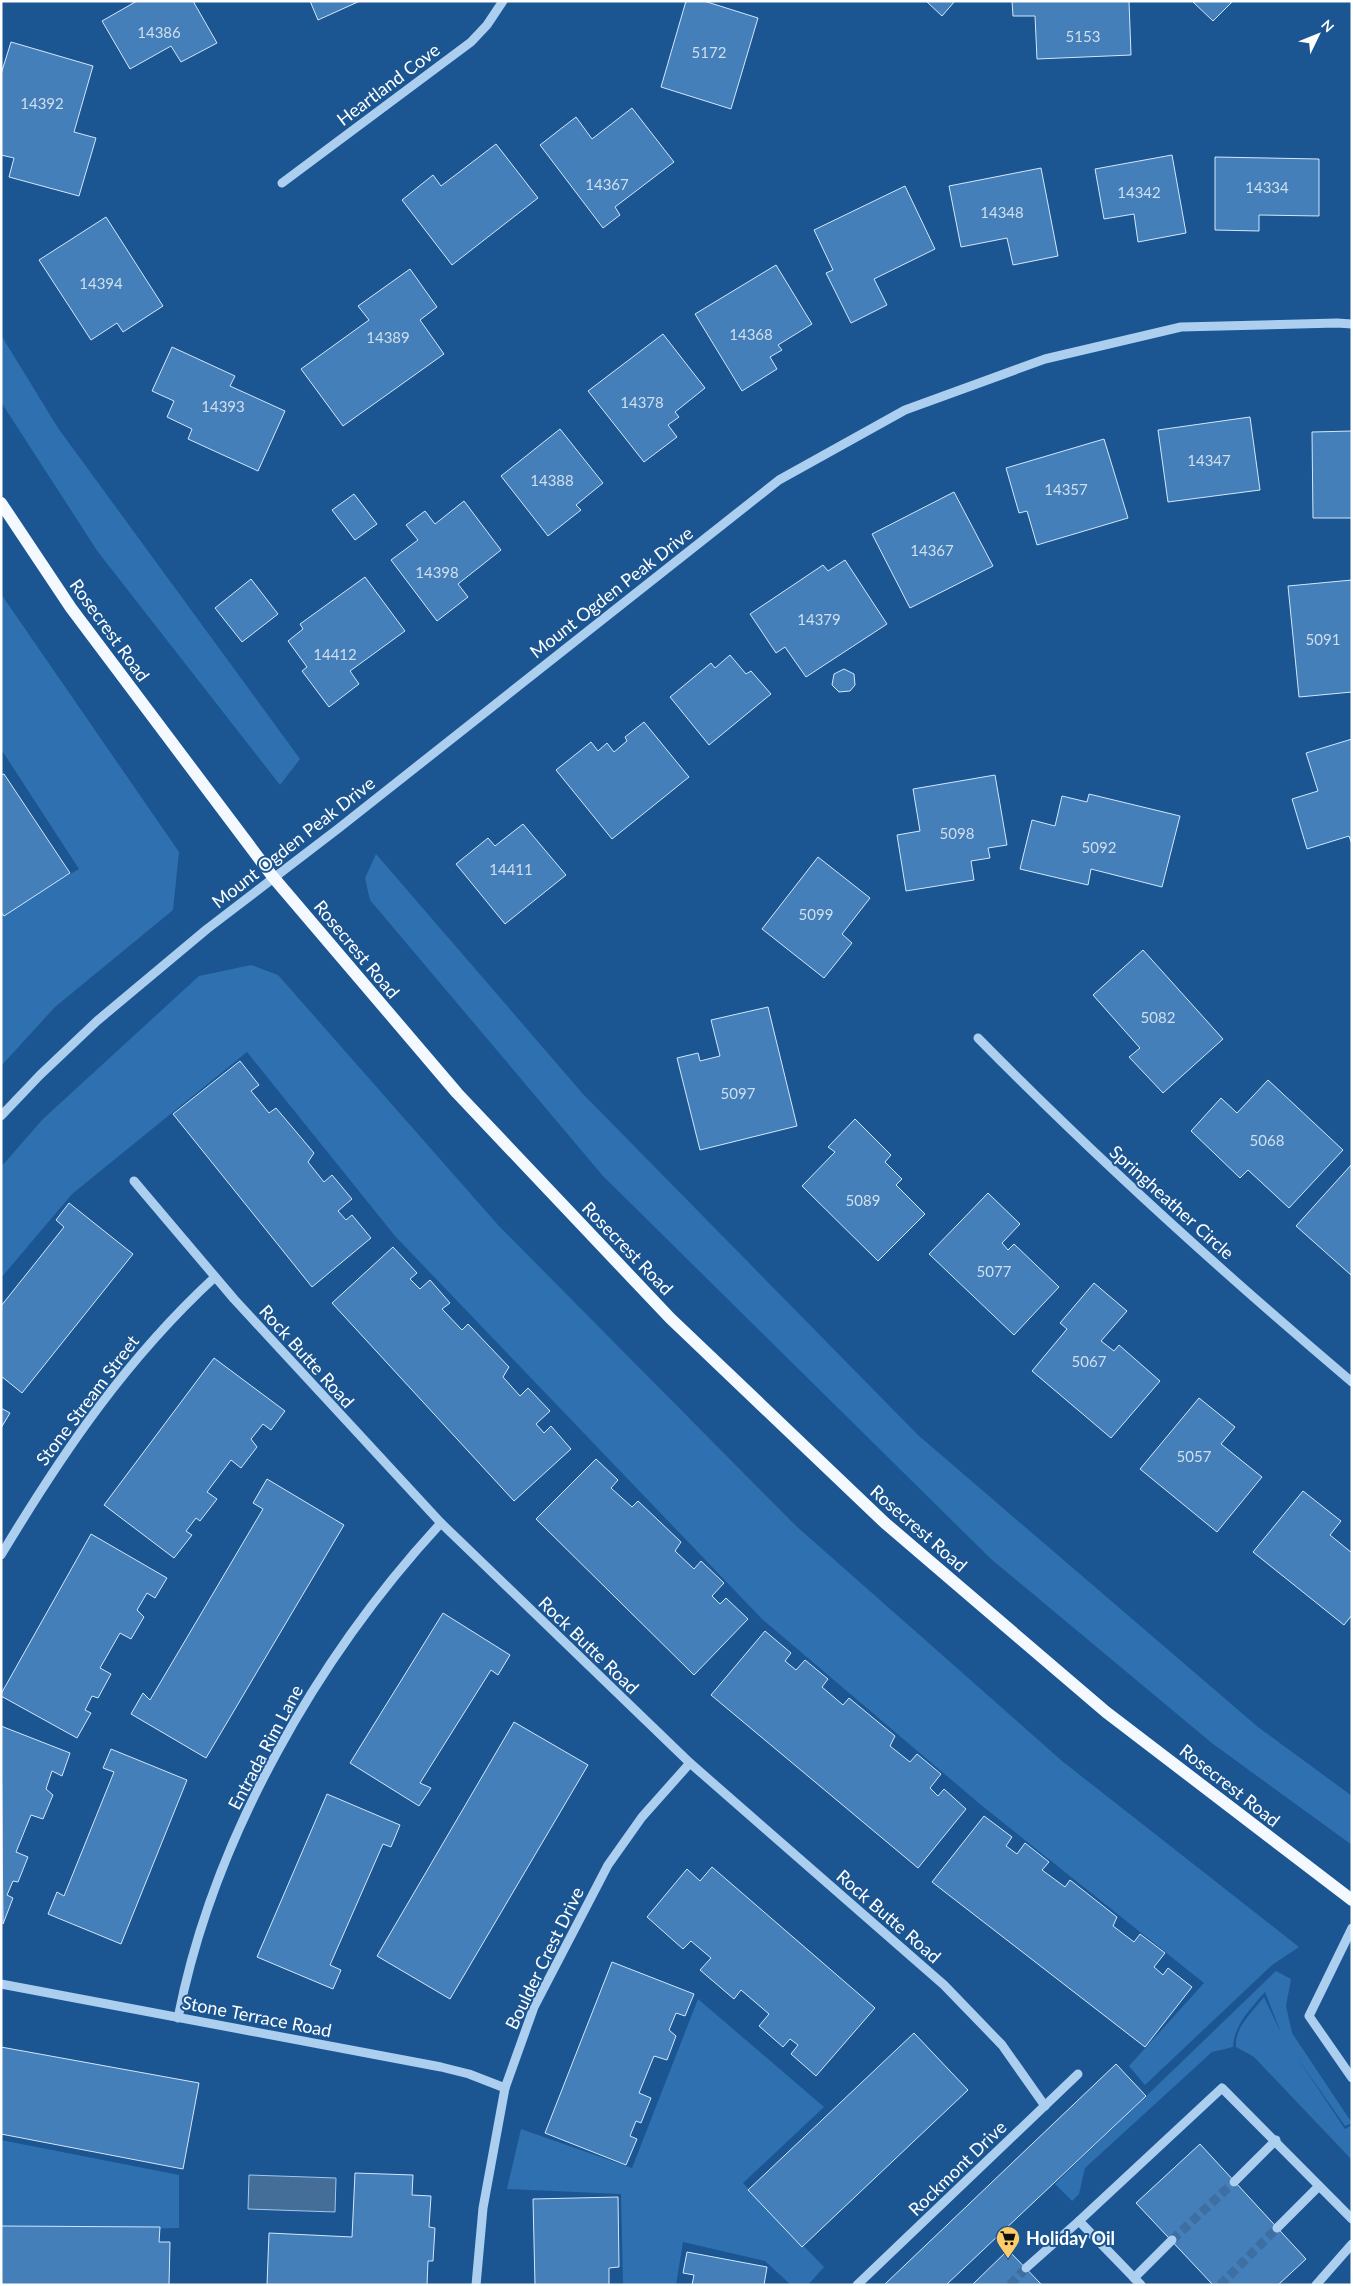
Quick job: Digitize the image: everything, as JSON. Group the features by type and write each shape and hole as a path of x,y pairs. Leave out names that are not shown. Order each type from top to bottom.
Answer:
{"main road":[{"name":"Rosecrest Road","path":"1,503 71,608 274,877 457,1093 670,1318 871,1509 1106,1712 1352,1900"}],"street":[{"name":"Heartland Cove","path":"282,183 471,42 487,25 503,1"},
{"name":"Mount Ogden Peak Drive","path":"1,1116 40,1075 97,1021 206,929 779,480 905,410 1045,359 1181,327 1352,324"},
{"name":"Springheather Circle","path":"978,1038 1045,1106 1168,1222 1352,1382"},
{"name":"Rock Butte Road","path":"134,1181 215,1277 324,1399 441,1523 690,1763 944,1985 1002,2045 1046,2106"},
{"name":"Stone Stream Street","path":"1,1555 36,1496 80,1430 124,1372 168,1321 215,1277"},
{"name":"Entrada Rim Lane","path":"178,2018 186,1977 231,1849 290,1728 321,1675 355,1626 392,1578 441,1523"},
{"name":"Boulder Crest Drive","path":"476,2285 483,2208 505,2088 534,2007 608,1865 642,1817 690,1763"},
{"path":"1352,1928 1309,2016 1352,2078"},
{"name":"Stone Terrace Road","path":"1,1984 441,2067 469,2074 505,2088"},
{"name":"Rockmont Drive","path":"857,2285 1078,2074"},
{"path":"1026,2268 1222,2088 1276,2140 1352,2219"},
{"path":"1234,2182 1276,2140"},
{"path":"1277,2228 1319,2186"},
{"path":"1079,2221 1141,2285"},
{"path":"1134,2278 1172,2240"},
{"path":"1316,2285 1352,2244"}],"shaded area":[{"path":"1,335 58,428 300,759 280,785 98,552 1,402"},
{"path":"1,594 179,852 173,910 55,1007 1,1066 1,914 79,869 1,749"},
{"path":"376,854 583,1094 918,1435 1258,1727 1352,1796 1352,1845 1213,1744 991,1559 603,1176 370,900 365,878"},
{"path":"251,965 278,975 498,1225 795,1525 1062,1761 1299,1947 1272,1965 1145,2085 1129,2066 1204,1983 981,1805 762,1619 395,1236 247,1052 72,1194 1,1278 1,1167 43,1119 199,976"},
{"path":"1276,1971 1291,1979 1286,2006 1292,2033 1352,2123 1345,2126 1296,2056 1345,2129 1352,2125 1352,2160 1254,2057 1236,2047 1236,2040 1241,2027 1249,2014 1264,1997 1281,2033 1265,1992 1240,2024 1236,2031 1233,2047 1212,2052 1085,2168 1079,2194 1072,2201 1055,2184"},
{"path":"698,1999 824,2107 743,2183 824,2267 808,2285 791,2285 765,2261 683,2242 676,2285 623,2285 621,2194 507,2189 521,2129 632,2168"},
{"path":"1,2140 179,2175 179,2228 1,2232"},
{"path":"249,2175 336,2178 335,2212 248,2209"}],"building":[{"path":"137,1 193,1 217,43 181,62 171,46 130,69 102,21"},
{"path":"310,1 360,1 318,20"},
{"path":"686,1 704,1 758,18 731,109 661,87"},
{"path":"926,1 955,1 942,16"},
{"path":"1012,1 1129,1 1131,55 1037,59 1035,16 1013,16"},
{"path":"1192,1 1233,1 1213,21"},
{"path":"11,42 93,66 74,132 96,138 79,196 9,177 14,158 1,155 1,74"},
{"path":"632,108 674,162 615,207 620,215 603,228 540,145 576,117 592,139"},
{"path":"496,144 538,198 452,265 402,200 433,175 441,186"},
{"path":"1172,155 1186,233 1138,242 1134,214 1104,219 1095,169"},
{"path":"1215,157 1319,159 1319,216 1259,215 1259,231 1215,230"},
{"path":"1041,168 1058,256 1013,265 1007,238 961,247 949,186"},
{"path":"905,186 935,249 874,279 887,305 851,323 826,273 833,270 814,230"},
{"path":"106,217 163,306 123,332 117,323 91,340 39,260"},
{"path":"776,265 812,324 778,345 782,350 770,357 777,369 742,391 695,314"},
{"path":"410,269 437,307 420,320 444,354 343,426 301,369 369,320 358,306"},
{"path":"663,334 705,388 675,412 679,417 668,425 677,437 644,462 588,391"},
{"path":"172,347 235,376 230,386 285,411 258,471 188,439 192,429 167,417 174,401 152,391"},
{"path":"1250,417 1260,490 1168,502 1158,430"},
{"path":"560,429 603,483 576,505 581,510 548,536 501,476"},
{"path":"1352,431 1352,518 1313,518 1312,432"},
{"path":"1104,439 1128,518 1037,545 1027,511 1019,513 1006,468"},
{"path":"954,492 993,566 910,608 872,534"},
{"path":"354,494 377,524 355,540 332,510"},
{"path":"464,501 501,550 458,584 468,597 437,621 391,560 418,540 406,525 425,511 435,524"},
{"path":"845,560 887,624 806,677 785,647 776,653 750,614 823,565 828,571"},
{"path":"365,577 405,631 350,671 359,684 329,707 302,671 307,667 288,641 303,629 300,624"},
{"path":"251,579 278,614 242,642 215,608"},
{"path":"1352,580 1352,692 1299,697 1288,586"},
{"path":"730,655 746,674 751,671 771,694 709,745 670,697 711,663 715,668"},
{"path":"844,669 854,674 855,685 850,691 839,692 832,685 834,674"},
{"path":"644,722 689,777 612,839 556,770 591,742 598,751 607,743 614,752 627,741 625,737"},
{"path":"1352,739 1352,844 1349,836 1307,849 1292,799 1318,791 1306,753"},
{"path":"4,774 70,873 4,916 1,912 1,775"},
{"path":"995,775 1007,845 988,848 990,858 971,861 974,880 906,891 897,835 920,831 913,789"},
{"path":"1089,794 1180,816 1162,887 1091,869 1088,885 1020,869 1032,820 1055,826 1062,796 1087,802"},
{"path":"523,824 566,875 505,924 456,864 488,838 495,846"},
{"path":"818,857 870,898 842,934 852,943 824,978 762,929"},
{"path":"1143,950 1223,1039 1163,1093 1129,1057 1140,1048 1093,995"},
{"path":"768,1007 797,1126 700,1150 677,1058 698,1053 700,1061 720,1056 711,1020"},
{"path":"240,1061 259,1085 251,1091 269,1113 276,1108 314,1153 308,1162 324,1182 332,1175 352,1199 338,1211 346,1220 352,1215 371,1238 312,1287 173,1114"},
{"path":"1268,1080 1343,1150 1289,1208 1248,1170 1240,1178 1191,1131 1221,1098 1237,1113"},
{"path":"855,1119 891,1155 885,1162 902,1179 896,1185 925,1214 878,1261 802,1186 835,1152 828,1147"},
{"path":"1352,1164 1352,1273 1351,1275 1296,1226"},
{"path":"988,1193 1020,1224 1002,1243 1008,1250 1014,1244 1059,1287 1014,1335 929,1254"},
{"path":"69,1203 133,1254 22,1393 1,1376 1,1306 64,1227 56,1220"},
{"path":"393,1247 417,1273 410,1279 420,1289 430,1280 450,1303 442,1309 462,1330 468,1324 509,1367 503,1377 520,1396 528,1388 550,1411 536,1424 544,1433 551,1426 571,1449 514,1501 332,1303"},
{"path":"1094,1283 1127,1311 1101,1341 1114,1351 1119,1345 1160,1381 1111,1438 1032,1371 1067,1329 1060,1323"},
{"path":"214,1358 285,1411 271,1430 263,1424 251,1439 257,1447 241,1468 231,1460 207,1492 217,1499 200,1521 196,1518 186,1531 192,1535 174,1558 104,1505"},
{"path":"1199,1398 1235,1427 1221,1444 1262,1477 1217,1532 1140,1469"},
{"path":"1,1408 10,1413 1,1428"},
{"path":"596,1459 618,1480 611,1488 632,1507 638,1501 681,1542 675,1551 694,1569 701,1561 724,1583 712,1596 720,1604 726,1598 748,1619 694,1675 536,1519"},
{"path":"267,1479 344,1525 206,1758 131,1714 143,1693 150,1700 263,1509 253,1503"},
{"path":"1303,1491 1341,1521 1330,1535 1352,1553 1352,1615 1344,1625 1253,1552"},
{"path":"91,1534 167,1578 155,1598 147,1593 137,1610 144,1617 131,1639 120,1633 100,1668 111,1674 98,1698 92,1696 85,1710 91,1713 77,1738 1,1696 1,1694"},
{"path":"443,1613 510,1655 498,1675 491,1670 420,1783 431,1788 419,1806 350,1763"},
{"path":"765,1631 791,1653 785,1661 796,1670 805,1660 828,1679 822,1687 843,1705 849,1698 895,1736 890,1746 910,1762 917,1754 941,1774 930,1788 938,1796 944,1789 966,1809 918,1868 711,1695"},
{"path":"514,1722 588,1765 450,1999 377,1956"},
{"path":"1,1726 70,1753 62,1776 52,1771 46,1789 53,1795 43,1819 31,1815 16,1852 28,1857 18,1882 13,1881 7,1895 13,1898 3,1924"},
{"path":"111,1749 187,1780 121,1944 48,1914 57,1892 64,1896 114,1772 103,1768"},
{"path":"327,1794 400,1825 391,1847 383,1844 330,1965 341,1970 333,1989 257,1957"},
{"path":"984,1816 1012,1837 1006,1846 1017,1854 1025,1843 1049,1862 1042,1870 1065,1887 1070,1880 1117,1917 1113,1926 1134,1942 1140,1934 1165,1953 1154,1967 1163,1975 1168,1968 1192,1987 1145,2047 932,1882"},
{"path":"712,1867 875,2008 816,2076 791,2054 798,2045 790,2039 783,2047 759,2026 769,2014 741,1990 734,1999 700,1970 711,1958 691,1941 683,1949 647,1917 687,1869 700,1881"},
{"path":"612,1962 694,1994 685,2016 676,2013 669,2030 676,2036 667,2060 654,2056 639,2093 651,2098 641,2123 636,2121 630,2136 637,2139 626,2165 545,2133"},
{"path":"914,2033 968,2090 802,2247 748,2190"},
{"path":"1,2047 199,2083 183,2169 1,2134"},
{"path":"1116,2064 1146,2096 946,2285 884,2285"},
{"name":"Holiday Oil","path":"1200,2144 1306,2259 1278,2285 1213,2285 1136,2203"},
{"path":"355,2173 413,2175 412,2195 431,2196 429,2227 435,2228 433,2261 428,2261 427,2285 267,2285 269,2233 352,2237"},
{"path":"618,2197 619,2267 609,2268 609,2285 535,2285 533,2199"},
{"path":"1,2226 160,2227 159,2242 170,2242 169,2285 1,2285"},
{"name":"Holiday Oil","path":"1008,2250 1042,2285 972,2285"},
{"path":"687,2252 767,2267 764,2285 692,2285 694,2275 683,2273"}],"tunnel":[{"path":"1172,2240 1234,2182"},
{"path":"1220,2285 1277,2228"},
{"path":"1010,2285 1026,2268"}],"place":[{"name":"Holiday Oil","path":"1008,2259"}]}
